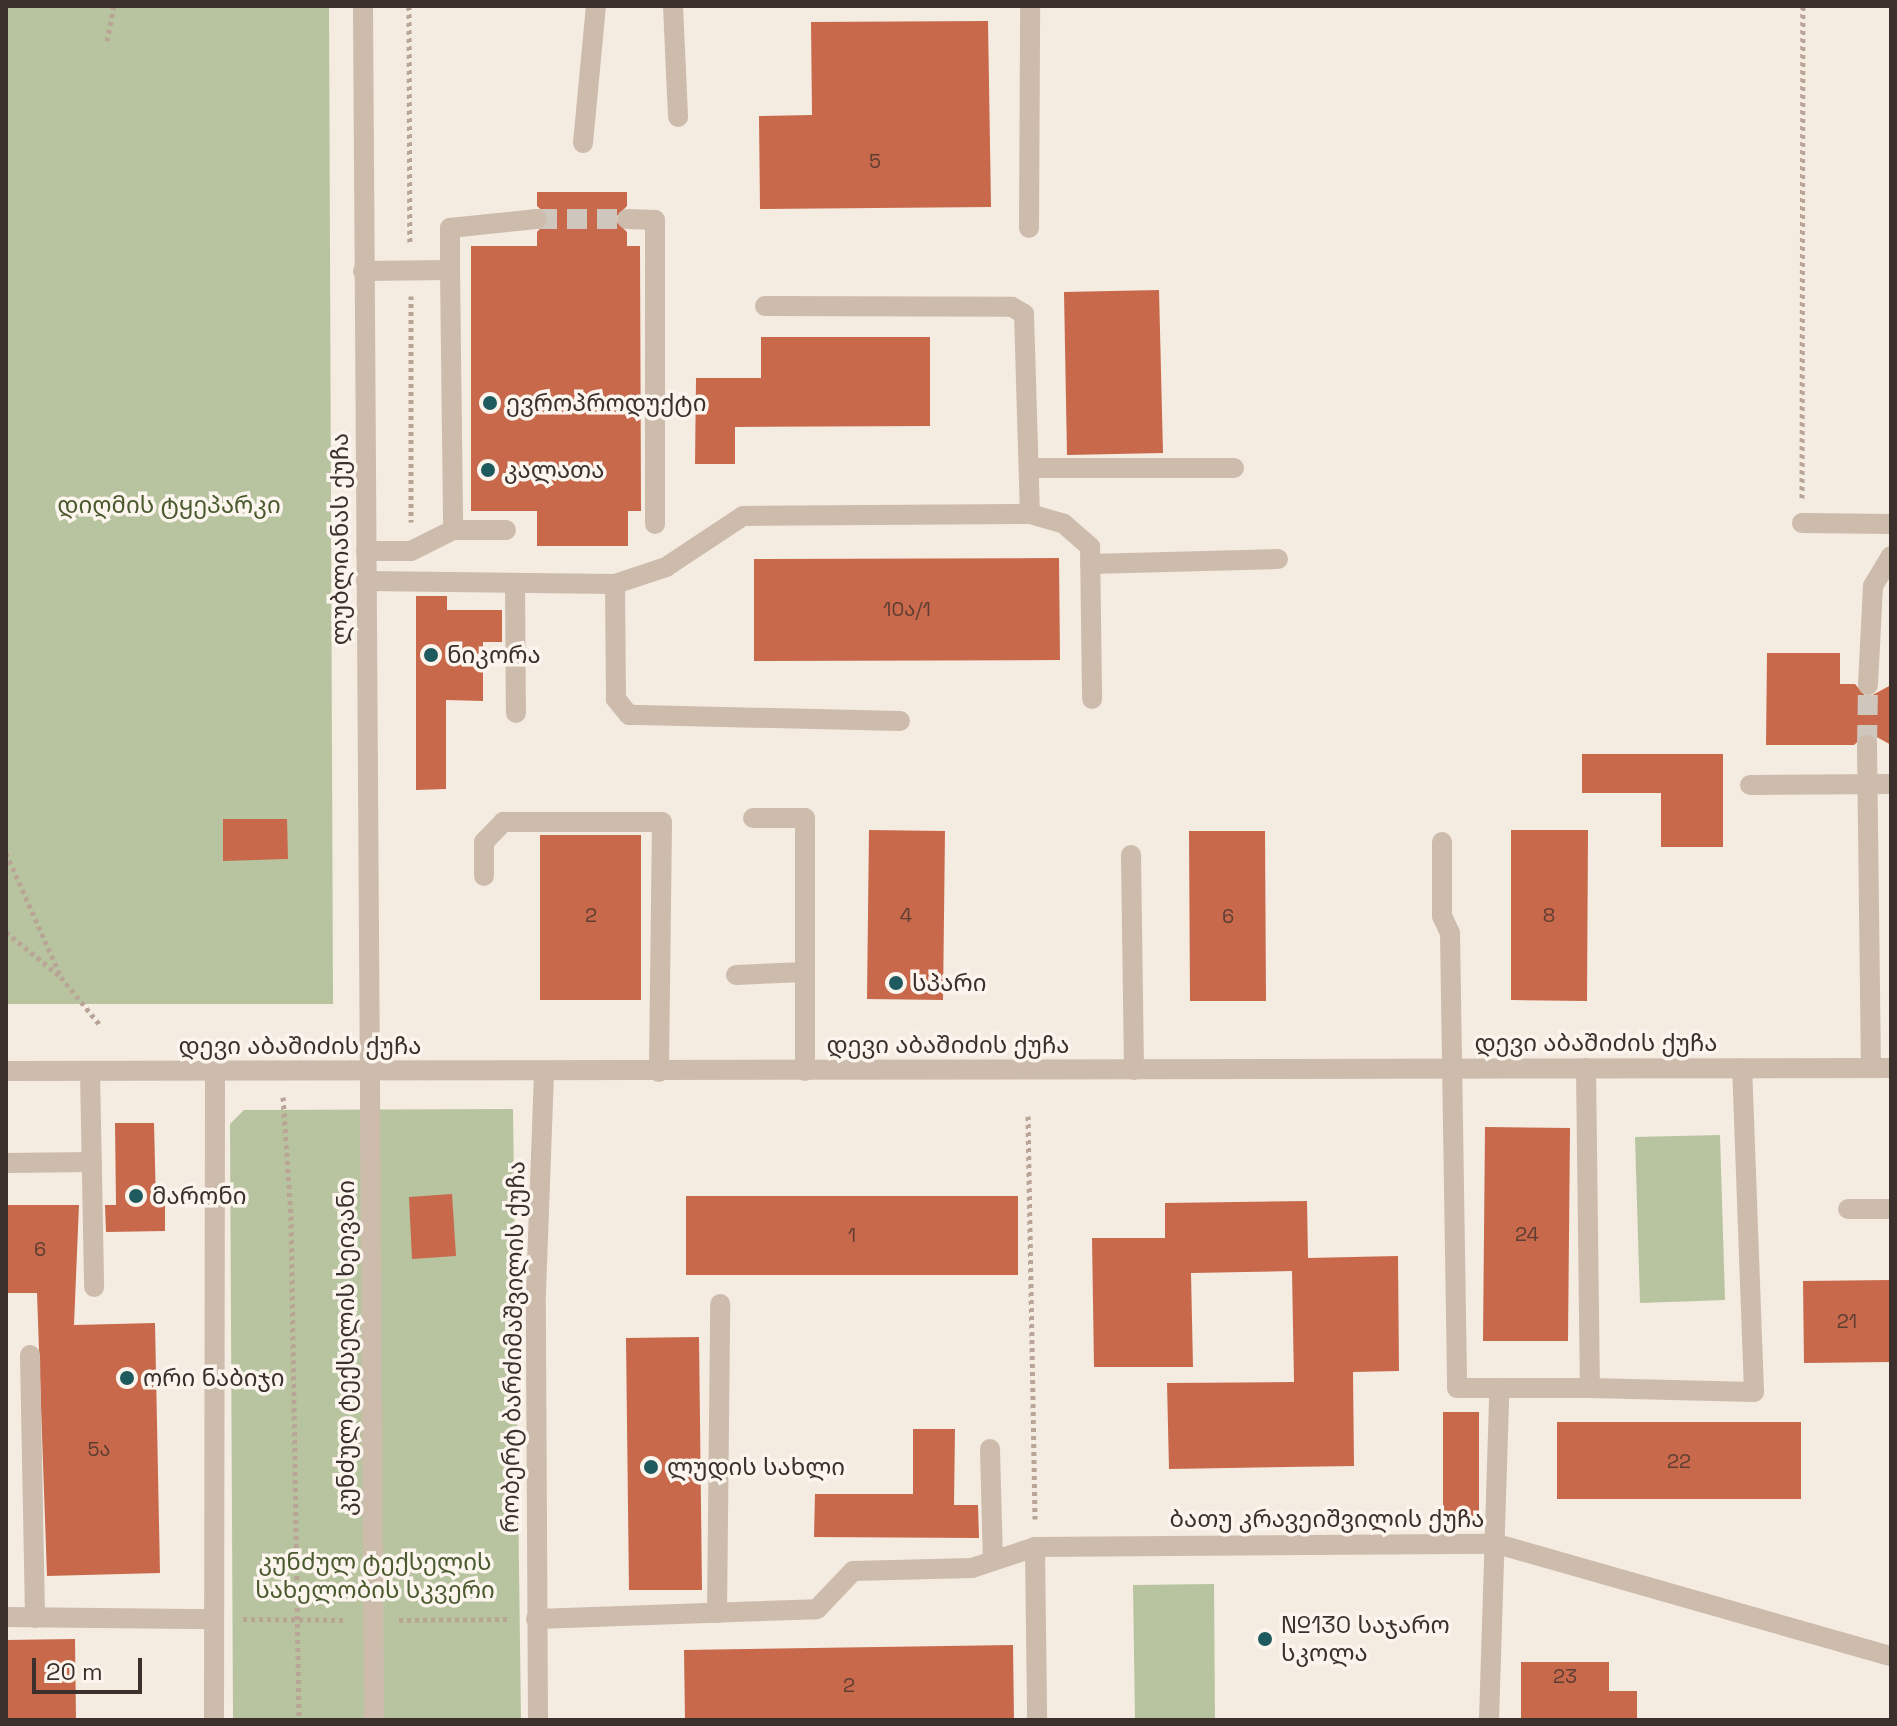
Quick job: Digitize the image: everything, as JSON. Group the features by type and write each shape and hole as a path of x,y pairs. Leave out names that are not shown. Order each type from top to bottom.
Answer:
{"street":[{"name":"ლუბლიანას ქუჩა","path":"363,6 369,1071"},
{"path":"583,143 596,6"},
{"path":"673,6 678,117"},
{"path":"1029,228 1030,6"},
{"path":"453,530 450,228 537,219"},
{"path":"627,219 655,220 655,524"},
{"path":"363,271 450,270"},
{"path":"765,306 1012,307 1024,314 1030,514"},
{"path":"1030,468 1234,468"},
{"path":"366,581 615,584 666,567 743,516 1030,514 1064,524 1090,547 1092,699"},
{"path":"1802,523 1891,524"},
{"path":"366,551 411,551 453,530 506,530"},
{"path":"1868,685 1873,586 1891,556"},
{"path":"1090,564 1278,559"},
{"path":"515,583 516,713"},
{"path":"615,584 616,699 629,715 900,721"},
{"path":"1867,745 1881,1068"},
{"path":"1750,785 1891,784"},
{"path":"753,818 805,818 805,1071"},
{"path":"484,876 484,842 503,822 662,822 659,1072"},
{"path":"1442,842 1457,1388 1499,1393 1590,1388 1754,1392 1742,1068"},
{"path":"1131,855 1134,1070"},
{"path":"736,975 805,972"},
{"path":"1586,1068 1590,1388"},
{"name":"დევი აბაშიძის ქუჩა","path":"6,1071 1881,1068"},
{"name":"კუნძულ ტექსელის ხეივანი","path":"369,1071 374,1720"},
{"path":"90,1072 94,1287"},
{"path":"214,1720 215,1072"},
{"name":"რობერტ ბარძიმაშვილის ქუჩა","path":"538,1720 536,1619 544,1072"},
{"path":"6,1163 92,1162"},
{"path":"1848,1209 1891,1209"},
{"path":"717,1613 720,1304"},
{"path":"30,1355 35,1618"},
{"path":"1489,1720 1497,1544 1499,1393"},
{"path":"990,1449 993,1561"},
{"name":"ბათუ კრავეიშვილის ქუჩა","path":"536,1619 817,1609 853,1571 972,1568 1035,1547 1497,1544 1891,1656"},
{"path":"1035,1547 1037,1720"},
{"path":"6,1617 214,1619"}],"path":[{"path":"107,41 114,6"},
{"path":"1802,523 1803,6"},
{"path":"6,853 61,977"},
{"path":"6,932 61,977 100,1025"},
{"path":"282,1072 299,1720"},
{"path":"1028,1116 1035,1547"}],"green space":[{"name":"დიღმის ტყეპარკი","path":"6,6 329,6 333,1004 6,1004"},
{"name":"კუნძულ ტექსელის სახელობის სკვერი","path":"513,1109 521,1720 233,1720 230,1124 244,1110"},
{"path":"1720,1135 1725,1300 1640,1303 1635,1137"},
{"path":"1214,1584 1215,1720 1135,1720 1133,1585"}],"building":[{"path":"988,21 991,207 760,209 759,116 812,115 811,22"},
{"path":"537,192 627,192 627,206 614,219 627,232 627,246 640,246 641,511 628,511 628,546 537,546 537,511 471,511 471,246 537,246 537,232 550,218 537,206"},
{"path":"1159,290 1163,453 1067,455 1064,292"},
{"path":"761,337 930,337 930,426 735,427 735,464 695,464 696,378 761,378"},
{"path":"1059,558 1060,660 754,661 754,559"},
{"name":"ნიკორა","path":"416,596 447,596 447,610 502,610 502,642 483,642 483,701 446,700 446,789 416,790"},
{"path":"1767,653 1840,653 1840,684 1855,684 1867,698 1891,685 1891,745 1868,732 1854,745 1766,745"},
{"path":"1582,754 1723,754 1723,847 1661,847 1661,793 1582,793"},
{"path":"223,819 287,819 288,859 223,861"},
{"path":"869,830 945,831 943,1000 867,999"},
{"path":"1511,830 1588,830 1587,1001 1511,1000"},
{"path":"1189,831 1265,831 1266,1001 1190,1001"},
{"path":"540,835 641,835 641,1000 540,1000"},
{"path":"115,1123 154,1123 156,1205 165,1205 165,1231 106,1232 105,1205 116,1205"},
{"path":"1485,1127 1570,1128 1568,1341 1483,1341"},
{"path":"452,1194 456,1256 412,1259 409,1197"},
{"path":"686,1196 1018,1196 1018,1275 686,1275"},
{"path":"1307,1201 1308,1258 1398,1256 1399,1371 1353,1372 1354,1466 1169,1469 1167,1383 1294,1382 1292,1271 1191,1273 1193,1367 1094,1367 1092,1238 1165,1238 1165,1203"},
{"path":"6,1205 79,1205 74,1325 155,1323 160,1573 47,1576 37,1293 6,1293"},
{"path":"1891,1280 1891,1362 1804,1363 1803,1281"},
{"path":"699,1337 702,1590 629,1590 626,1338"},
{"path":"1443,1412 1479,1412 1479,1516 1443,1516"},
{"path":"1557,1422 1801,1422 1801,1499 1557,1499"},
{"path":"913,1429 955,1429 954,1505 978,1505 979,1538 814,1537 815,1494 913,1494"},
{"path":"75,1639 76,1720 6,1720 6,1640"},
{"path":"1013,1645 1014,1720 685,1720 684,1650"},
{"path":"1521,1662 1609,1662 1609,1691 1637,1691 1637,1720 1521,1720"}],"tunnel":[{"path":"537,219 627,219"},
{"path":"1867,745 1868,685"}],"place":[{"name":"ევროპროდუქტი","path":"490,403"},
{"name":"კალათა","path":"488,470"},
{"name":"ნიკორა","path":"431,655"},
{"name":"სპარი","path":"896,983"},
{"name":"მარონი","path":"136,1196"},
{"name":"ორი ნაბიჯი","path":"127,1378"},
{"name":"ლუდის სახლი","path":"651,1467"},
{"name":"№130 საჯარო სკოლა","path":"1265,1639"}]}
